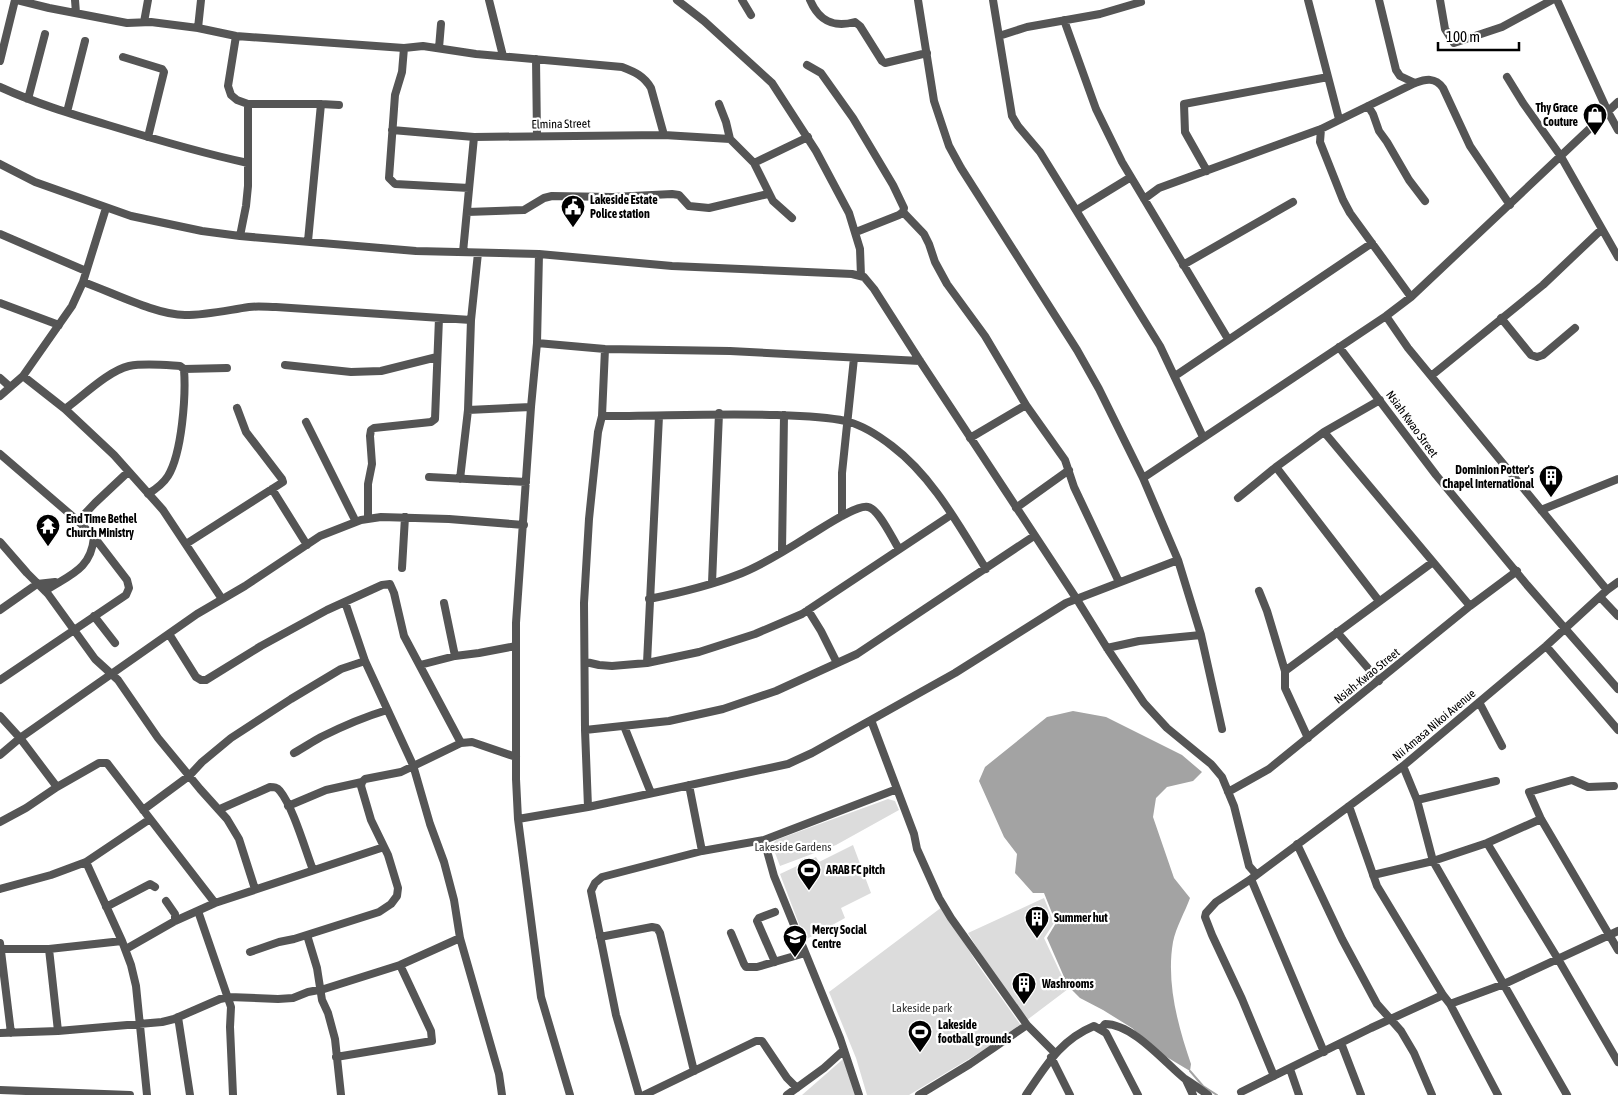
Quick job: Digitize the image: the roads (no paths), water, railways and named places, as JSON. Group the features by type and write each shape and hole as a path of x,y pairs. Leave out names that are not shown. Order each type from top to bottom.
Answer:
{"street":[{"path":"0,61 16,0 127,22 198,28 236,36 404,48 424,46 476,54 622,67 641,75 651,88 664,135"},
{"path":"75,0 76,13"},
{"path":"144,22 148,0"},
{"path":"198,28 202,0"},
{"path":"489,0 503,56"},
{"path":"677,0 704,21 772,83 833,179 849,213 860,249 861,276"},
{"path":"742,0 751,15"},
{"path":"810,0 820,18 844,25 855,22 860,26 885,63 927,53"},
{"path":"918,0 934,101 949,146 961,168 1077,350 1099,389 1143,478 1178,560 1201,635 1222,729"},
{"path":"993,0 1012,116 1040,152 1160,346 1203,437"},
{"path":"1308,0 1339,119"},
{"path":"1379,0 1396,70 1400,76 1415,83"},
{"path":"1440,0 1445,29 1454,43 1502,26 1552,0"},
{"path":"1557,0 1618,130"},
{"path":"998,36 1027,27 1100,14 1141,2"},
{"path":"1064,20 1096,109 1131,177 1228,339"},
{"path":"439,48 441,24"},
{"path":"28,99 45,34"},
{"path":"236,36 228,86 231,95 237,100 248,104 339,105"},
{"path":"67,112 85,41"},
{"path":"404,48 402,72 395,95 389,178 395,184 469,188"},
{"path":"123,57 162,69 164,72 148,137"},
{"path":"536,59 537,136"},
{"path":"806,65 821,73 853,118 893,185 904,208 899,216 856,232"},
{"path":"1207,171 1185,132 1184,104 1328,77"},
{"path":"1507,77 1560,155 1618,257"},
{"path":"1144,199 1158,188 1321,129 1415,83 1433,80 1439,82 1470,146 1510,205"},
{"path":"0,86 28,99 67,112 215,156 248,163"},
{"path":"1143,478 1411,298 1618,102"},
{"path":"240,236 246,206 248,104"},
{"path":"308,241 321,104"},
{"path":"719,104 730,139 754,163 768,194 792,218"},
{"path":"1368,106 1373,114 1378,131 1387,142 1409,180 1425,200"},
{"path":"1321,129 1320,142 1343,200 1358,225 1411,298"},
{"name":"Elmina Street","path":"392,130 474,137 664,135 730,139"},
{"path":"463,252 474,137"},
{"path":"754,163 808,137"},
{"path":"0,164 35,182 106,208 152,221 202,231 397,249 539,254 672,266 861,276 866,279 874,288 1144,703 1167,728 1211,764 1222,777 1234,806 1249,866 1324,1052"},
{"path":"1077,210 1131,177"},
{"path":"468,212 524,210 544,198 552,196 622,197 672,194 679,196 689,206 709,208 768,194"},
{"path":"1183,264 1294,202"},
{"path":"0,396 22,376 72,306 83,282 99,236 106,208"},
{"path":"902,212 924,234 935,262 947,284 985,336 1026,405 1062,454 1074,487 1120,582"},
{"path":"1431,376 1543,286 1602,229"},
{"path":"0,234 86,271"},
{"path":"1174,376 1372,243"},
{"path":"460,479 468,410 470,320 478,253"},
{"path":"539,254 537,343 516,623 518,819 541,997 570,1095"},
{"path":"83,282 143,305 185,315 229,312 251,306 470,320"},
{"path":"0,303 59,325"},
{"path":"1386,316 1408,348 1607,590"},
{"path":"368,518 368,484 372,464 370,433 374,428 432,422 436,419 439,318"},
{"path":"1501,318 1531,355 1537,357 1543,355 1575,328"},
{"path":"537,343 605,349 730,351 920,361"},
{"name":"Nsiah Kwao Street","path":"1339,347 1436,475 1618,689"},
{"path":"588,807 585,730 586,662 583,647 584,612 589,519 598,432 602,416 605,349"},
{"path":"286,365 351,372 381,371 437,357"},
{"path":"842,516 842,473 854,358"},
{"path":"65,409 108,376 120,369 131,366 165,365 180,366 184,369 227,368"},
{"path":"148,494 158,488 169,475 180,443 184,369"},
{"path":"22,376 65,409 114,455 163,510 222,599"},
{"path":"0,378 9,386"},
{"path":"1238,498 1324,432 1380,400"},
{"path":"970,438 1026,405"},
{"path":"468,410 531,407"},
{"path":"186,544 283,482 246,432 237,408"},
{"path":"602,416 719,413 784,415 848,421 869,431 892,446 927,481 951,514 986,569"},
{"path":"712,583 719,413"},
{"path":"782,552 784,415"},
{"path":"647,663 659,416"},
{"path":"306,422 356,522"},
{"path":"1324,432 1470,606"},
{"path":"0,454 94,537 127,580 128,588 126,594 0,680"},
{"path":"1276,468 1379,601"},
{"path":"1016,508 1069,470"},
{"path":"78,521 128,472"},
{"path":"429,477 526,482"},
{"path":"1541,510 1618,480"},
{"path":"272,490 307,545"},
{"path":"649,599 679,593 737,575 782,552 842,516 863,507 869,507 884,523 898,549"},
{"path":"586,662 612,666 647,663 699,652 755,634 808,610 951,514"},
{"path":"402,568 405,517"},
{"path":"0,754 197,614 320,536 368,518 405,517 524,525"},
{"path":"585,730 669,721 723,709 776,691 857,654 1034,536"},
{"path":"44,591 86,564 94,537"},
{"path":"0,542 44,591 95,659 126,691 158,738 189,776 220,809 239,840 255,889"},
{"path":"518,819 588,807 788,764 812,753 954,673 1046,614 1076,598 1178,560"},
{"path":"1285,671 1433,562"},
{"name":"Nsiah-Kwao Street","path":"1228,792 1269,769 1470,606 1517,571"},
{"path":"0,610 37,584 59,582"},
{"name":"Nii Amasa Nikoi Avenue","path":"1274,1076 1205,917 1208,909 1402,766 1546,646 1618,582"},
{"path":"169,634 196,677 200,680 206,680 261,646 327,610 382,585 390,584 394,593 404,636 461,743"},
{"path":"1259,591 1285,671 1285,688 1308,738"},
{"path":"1600,597 1618,616"},
{"path":"345,602 365,661 414,765 430,824 444,862 454,900 460,938 496,1065 502,1095"},
{"path":"444,603 455,656"},
{"path":"808,610 837,663"},
{"path":"94,616 115,643"},
{"path":"1337,632 1379,681"},
{"path":"1107,648 1139,641 1201,635"},
{"path":"420,665 455,656 516,646"},
{"path":"1546,646 1618,730"},
{"path":"143,810 189,776 202,762 231,738 268,713 341,670 365,661"},
{"path":"1479,702 1502,746"},
{"path":"294,753 343,726 366,716 387,710"},
{"path":"0,716 20,738 56,787"},
{"path":"871,720 914,834 917,849 939,898 951,918 1027,1025 1053,1055 1070,1095"},
{"path":"624,726 651,793"},
{"path":"288,806 326,790 362,782 365,779 401,772 461,743 472,742 516,757"},
{"path":"0,822 26,808 56,787 103,762 107,763 215,903"},
{"path":"1402,766 1417,800 1433,861 1567,1095"},
{"path":"1614,786 1588,788 1572,780 1529,792 1541,819 1618,950"},
{"path":"1417,800 1496,781"},
{"path":"250,952 307,936 379,912 392,904 397,896 398,888 388,855 365,803 361,786 362,782"},
{"path":"689,785 702,852"},
{"path":"220,809 270,787 279,790 288,806 313,870"},
{"path":"639,1095 616,1015 591,891 594,883 602,877 702,852 764,840 897,789"},
{"path":"1349,806 1377,886 1442,995 1450,1004 1498,1095"},
{"path":"0,889 51,875 86,862 150,819"},
{"path":"1374,875 1433,861 1486,842 1541,819"},
{"path":"764,840 774,876 844,1050 859,1095"},
{"path":"1486,842 1558,959 1618,1062"},
{"path":"1297,844 1342,939 1377,1004 1401,1031 1414,1053 1432,1095"},
{"path":"126,949 175,921 215,903 384,847"},
{"path":"86,862 126,949 136,986 147,1095"},
{"path":"106,907 150,884 155,887"},
{"path":"166,901 174,914 175,921"},
{"path":"198,911 231,1007 233,1095"},
{"path":"775,912 759,918 757,921 775,962"},
{"path":"600,937 652,927 657,928 660,933 694,1071"},
{"path":"1450,1004 1504,984 1618,931"},
{"path":"731,933 746,967 757,967 805,953"},
{"path":"307,936 317,968 320,990 335,1038 341,1095"},
{"path":"0,1033 58,1031 162,1022 229,997 293,998 400,965 460,938"},
{"path":"0,949 49,949 122,941"},
{"path":"0,943 11,1033"},
{"path":"49,949 58,1031"},
{"path":"336,1057 432,1041 431,1031 400,965"},
{"path":"1241,1092 1442,995"},
{"path":"178,1017 187,1064 190,1095"},
{"path":"1026,1095 1053,1055 1065,1043 1086,1029 1105,1024 1114,1024 1130,1032 1208,1095"},
{"path":"919,1095 970,1064 1027,1025"},
{"path":"1097,1027 1106,1032 1138,1095"},
{"path":"644,1095 756,1042 762,1041 787,1078 797,1088"},
{"path":"1341,1043 1361,1095"},
{"path":"786,1095 844,1050"},
{"path":"1290,1069 1299,1095"},
{"path":"1186,1078 1193,1095"},
{"path":"0,1090 31,1093 130,1095"}],"waterway":[{"path":"1190,1071 1203,1086 1217,1095"}],"place":[{"name":"Thy Grace Couture","path":"1595,136"},
{"name":"Lakeside Estate Police station","path":"573,228"},
{"name":"Dominion Potter's Chapel International","path":"1551,498"},
{"name":"End Time Bethel Church Ministry","path":"48,547"},
{"name":"ARAB FC pitch","path":"809,891"},
{"name":"Summer hut","path":"1037,939"},
{"name":"Mercy Social Centre","path":"795,958"},
{"name":"Washrooms","path":"1024,1005"},
{"name":"Lakeside football grounds","path":"920,1053"}],"park label":[{"name":"Lakeside Gardens","path":"793,847"},
{"name":"Lakeside park","path":"922,1008"}]}
